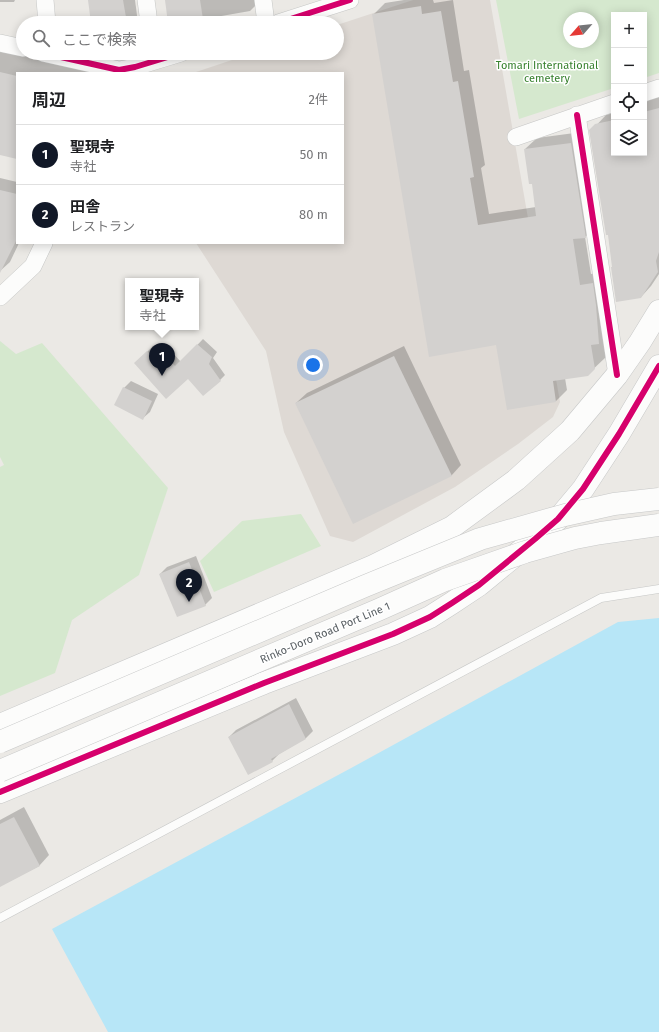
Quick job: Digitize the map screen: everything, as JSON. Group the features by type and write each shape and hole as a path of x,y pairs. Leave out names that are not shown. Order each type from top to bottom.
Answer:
{"street":[{"path":"45,0 46,16"},
{"path":"146,0 149,16"},
{"path":"263,0 265,16"},
{"path":"300,16 350,0"},
{"path":"0,43 16,46"},
{"path":"76,60 119,70 152,62"},
{"path":"647,92 659,88"},
{"path":"516,137 611,104"},
{"path":"577,115 617,376"},
{"path":"0,297 33,266 44,244"},
{"path":"0,725 373,566 452,527 516,480 570,431 617,376 659,311"},
{"path":"0,792 264,682 393,634 452,604 479,585 558,519 583,489 619,434 659,366"},
{"path":"0,742 480,539 565,515 614,504 659,499"},
{"name":"Rinko-Doro Road Port Line 1","path":"0,771 445,580 524,552 575,538 601,532 659,525"}],"lane":[{"path":"0,918 601,598 659,589"}],"shaded area":[{"path":"413,0 490,0 560,402 553,417 518,444 455,487 353,542 330,536 284,432 266,351 197,244 344,244 344,72 196,72 232,60 344,60 344,23"}],"green space":[{"name":"Tomari International cemetery","path":"496,0 659,0 659,73 647,77 647,12 611,12 611,89 519,119"},
{"path":"0,341 16,354 42,343 168,488 139,575 72,620 55,673 0,696 0,467 4,465 0,457"},
{"path":"301,514 321,546 214,592 200,561 242,521"}],"water":[{"path":"659,618 659,1032 108,1032 52,929 618,622"}],"building":[{"path":"88,0 123,0 126,16 90,16"},
{"path":"165,0 200,0 203,16 167,16"},
{"path":"421,6 422,14 441,11 453,82 458,81 474,177 470,178 478,225 536,216 532,184 529,184 524,149 571,143 586,238 573,239 580,285 593,283 599,344 591,345 595,369 588,376 553,381 556,402 507,410 496,345 429,357 372,14"},
{"path":"0,72 16,76 16,159 0,155"},
{"path":"659,108 659,252 656,261 658,272 641,298 616,302 608,235 606,235 589,130 595,124 611,121 611,156 647,156 647,111"},
{"path":"0,190 16,194 16,241 0,273"},
{"path":"197,344 212,357 209,364 221,381 203,396 188,379 166,399 134,363 147,351 156,360 163,353 175,366"},
{"path":"394,356 452,476 353,524 295,403"},
{"path":"123,387 152,401 143,420 114,405"},
{"path":"189,562 206,606 177,617 159,574"},
{"path":"289,704 306,739 271,759 273,762 248,775 228,737"},
{"path":"14,817 40,866 0,887 0,824"}],"cycle path":[{"path":"300,16 350,0"},
{"path":"74,60 119,70 158,60"},
{"path":"577,115 617,375"},
{"path":"0,792 264,683 393,634 430,617 452,603 479,585 558,519 583,489 619,434 659,366"}],"place":[{"name":"聖現寺","path":"162,376"},
{"name":"田舎","path":"189,602"}]}
